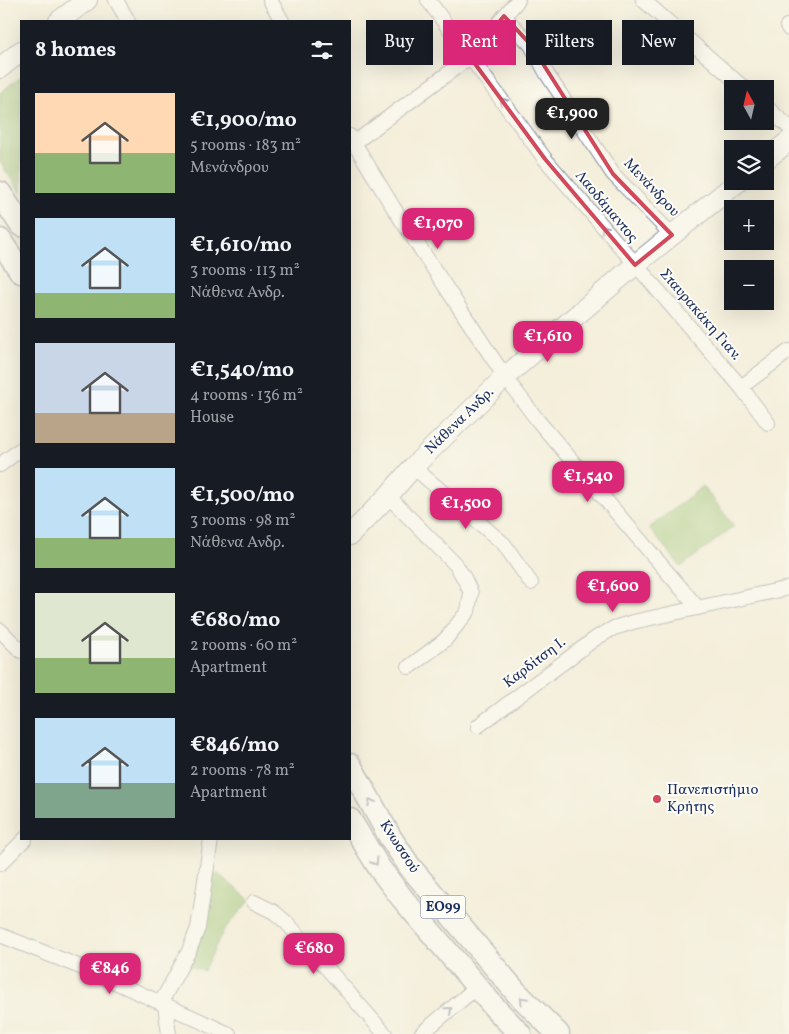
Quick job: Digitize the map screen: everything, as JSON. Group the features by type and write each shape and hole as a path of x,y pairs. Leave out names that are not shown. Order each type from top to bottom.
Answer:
{"main road":[{"path":"0,193 20,223"},
{"path":"0,240 20,270"},
{"name":"Κνωσσού","path":"351,767 390,837 410,867 503,978 558,1034"},
{"name":"Κνωσσού","path":"351,822 388,881 495,1008 520,1034"}],"street":[{"path":"60,20 87,0"},
{"path":"116,0 127,20"},
{"path":"270,0 281,20"},
{"name":"Λαοδάμαντος","path":"428,0 443,21"},
{"path":"501,20 518,0"},
{"path":"643,0 735,80"},
{"name":"Μενάνδρου","path":"504,16 531,45 547,74 613,174 672,235"},
{"path":"0,68 20,52"},
{"path":"459,65 352,140 393,207 505,377 539,422 698,608"},
{"name":"Λαοδάμαντος","path":"476,65 545,159 635,265"},
{"path":"774,114 789,127"},
{"path":"774,153 789,141"},
{"name":"Νάθενα Ανδρ.","path":"351,534 413,467 505,377 635,265 728,190"},
{"name":"Σταυρακάκη Γιαν.","path":"635,265 741,386 768,423"},
{"path":"741,386 789,351"},
{"path":"0,465 20,450"},
{"path":"413,467 504,544 531,583"},
{"path":"388,496 456,565 471,593 468,611 445,640 409,667"},
{"name":"Καρδίτση Ι.","path":"478,726 605,632 633,622 789,588"},
{"path":"0,630 20,650"},
{"path":"0,864 24,840"},
{"path":"168,1034 164,999 168,988 189,951 198,928 211,840"},
{"path":"254,902 274,912 287,923 385,1034"},
{"path":"0,935 93,972 229,1034"},
{"path":"421,1034 477,987"}],"highlighted area":[{"path":"504,16 531,45 613,174 672,235 635,265 545,159 470,57"}],"green space":[{"path":"20,77 20,192 0,162 0,93"},
{"path":"703,486 734,526 681,567 649,528"},
{"path":"218,874 250,900 223,931 204,971 186,965 212,876"}],"place":[{"name":"Πανεπιστήμιο Κρήτης","path":"657,799"}]}
